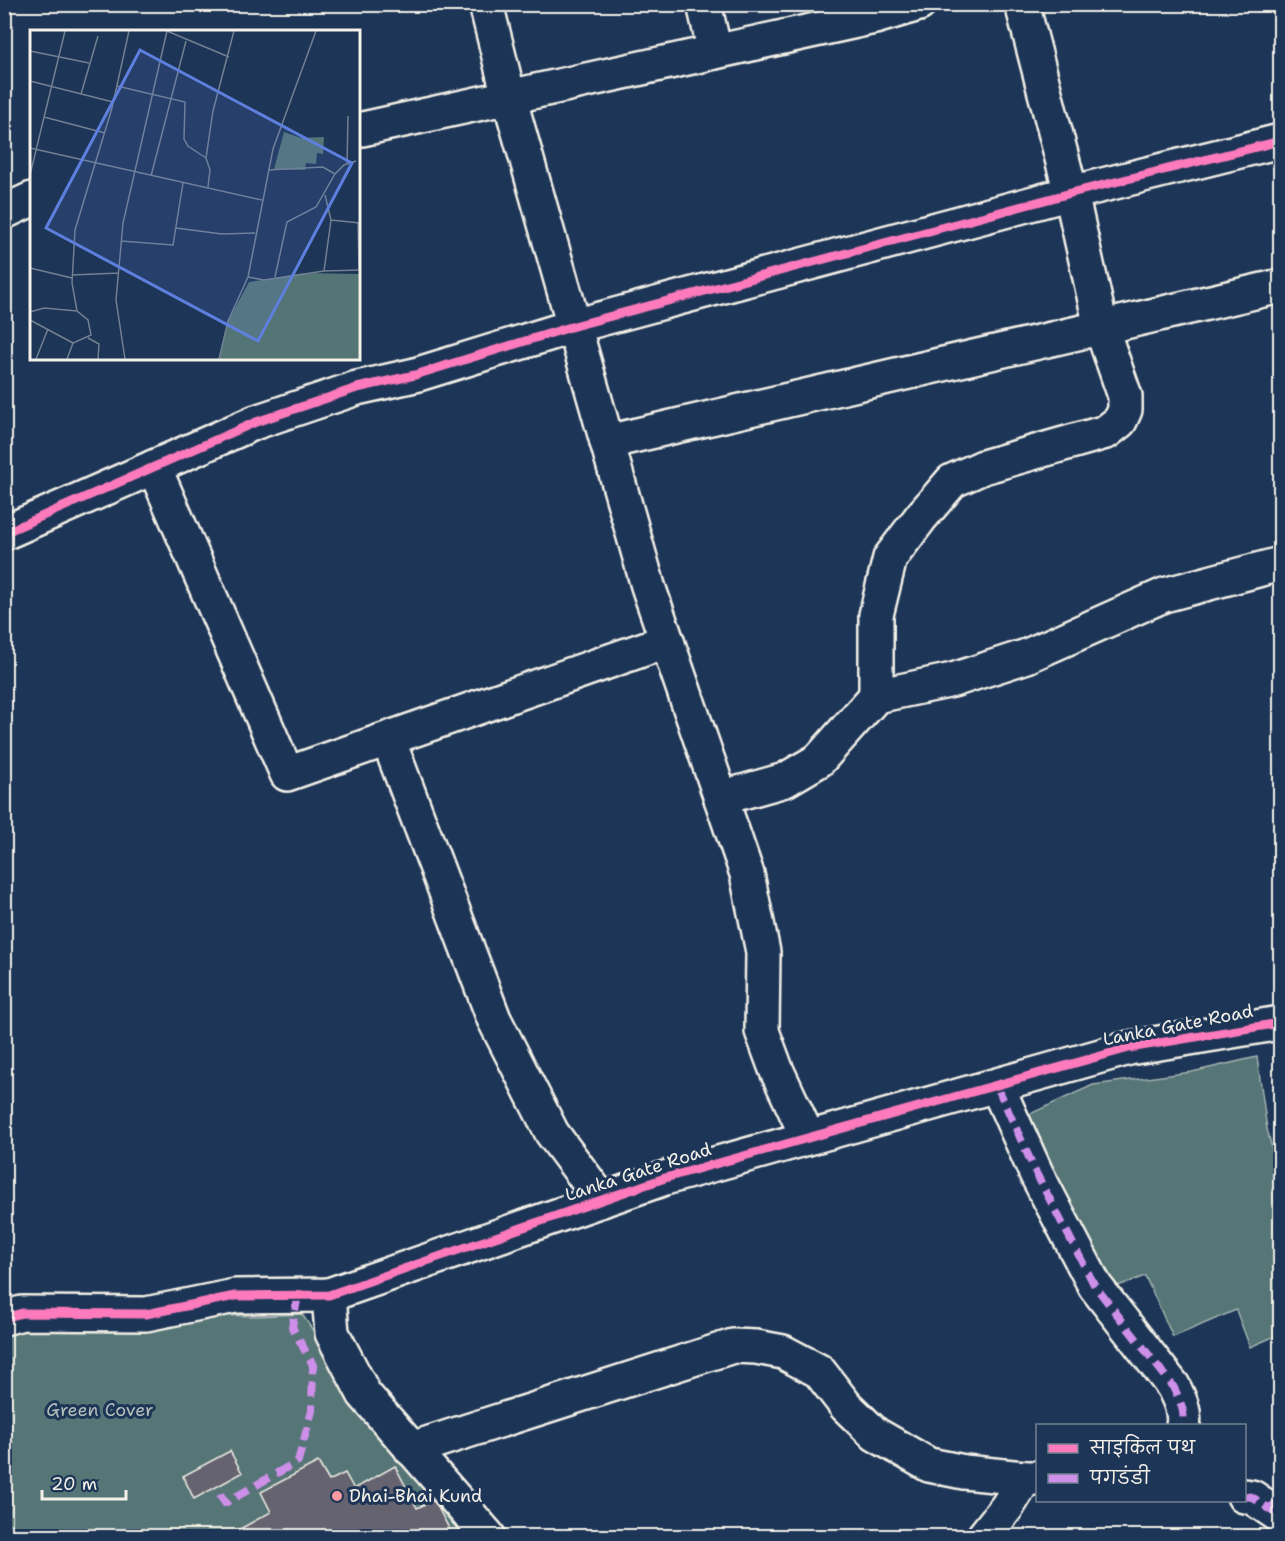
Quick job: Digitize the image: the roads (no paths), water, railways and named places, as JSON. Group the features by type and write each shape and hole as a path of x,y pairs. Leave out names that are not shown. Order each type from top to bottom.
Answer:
{"street":[{"path":"486,4 509,97 648,586 747,874 763,952 762,1032 776,1069 808,1138"},
{"path":"704,4 715,52"},
{"path":"876,696 876,615 890,558 952,481 983,467 1106,432 1120,421 1125,410 1125,396 1101,327 1071,193 1022,4"},
{"path":"360,130 875,17 915,5"},
{"path":"4,533 267,418 357,388 415,375 574,326 1071,193 1281,141"},
{"path":"4,212 30,200"},
{"path":"607,442 1281,286"},
{"path":"154,467 286,774 667,641"},
{"path":"721,798 785,780 819,760 876,696 952,680 1027,656 1164,595 1281,564"},
{"path":"388,739 494,1019 552,1133 602,1200"},
{"name":"Lanka Gate Road","path":"4,1318 22,1313 146,1314 235,1296 329,1295 665,1178 1129,1048 1281,1023"},
{"path":"997,1086 1036,1173 1095,1286 1173,1386 1181,1404 1183,1424"},
{"path":"329,1295 332,1333 364,1394 488,1536"},
{"path":"411,1449 733,1346 756,1347 783,1352 819,1371 846,1406 875,1434 929,1466 964,1472 1031,1478"},
{"path":"984,1536 1031,1478"}],"place":[{"name":"Dhai-Bhai Kund","path":"337,1496"}],"park label":[{"name":"Green Cover","path":"100,1410"}]}
